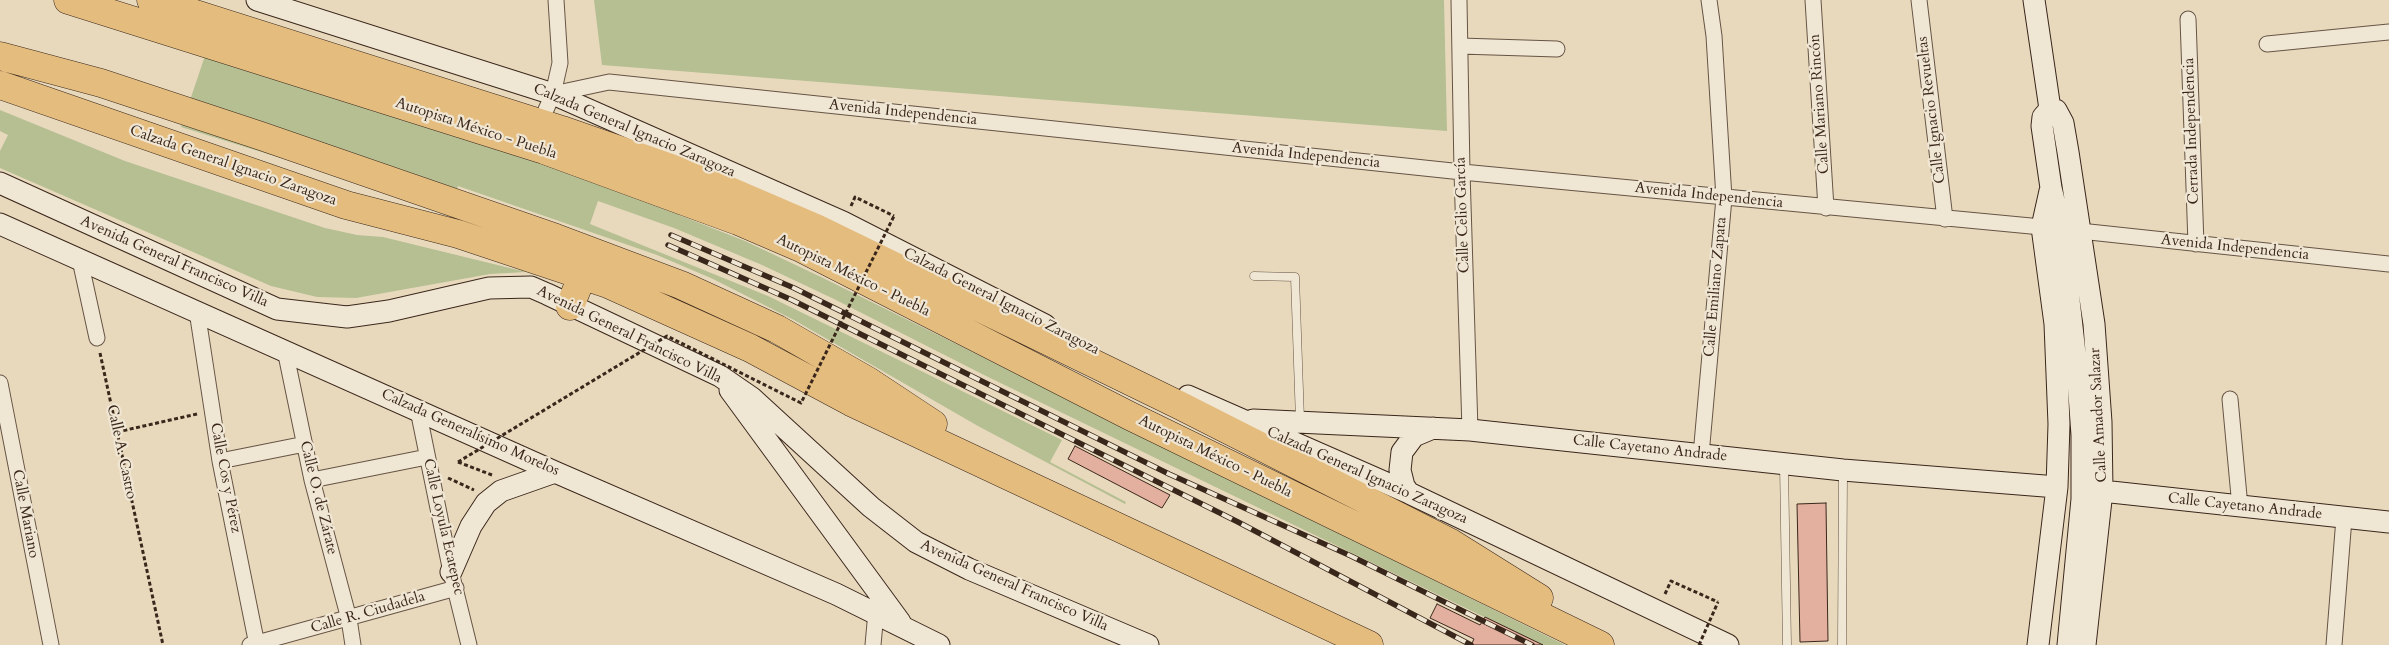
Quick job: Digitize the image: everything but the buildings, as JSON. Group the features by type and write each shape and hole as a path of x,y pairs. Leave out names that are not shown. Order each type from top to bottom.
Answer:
{"highway":[{"name":"Autopista México - Puebla","path":"68,0 544,150 687,202 803,250 1130,416 1600,645"},
{"name":"Calzada General Ignacio Zaragoza","path":"151,0 540,122 702,179 816,228 1180,406"},
{"path":"0,56 101,83 261,136 547,235 681,285 777,329 868,381 1014,477"},
{"name":"Calzada General Ignacio Zaragoza","path":"0,85 346,205 458,234 583,274 750,348 851,402 1369,645"},
{"path":"570,306 583,274"},
{"path":"1180,406 1242,420"},
{"path":"1180,406 1451,542 1612,645"}],"street":[{"name":"Calzada General Ignacio Zaragoza","path":"257,0 553,94 843,222 1161,384 1409,493 1728,645"},
{"path":"540,122 553,94 560,63 556,0"},
{"name":"Calle Celio García","path":"1459,0 1470,430"},
{"name":"Calle Emiliano Zapata","path":"1701,455 1724,198 1714,36 1709,0"},
{"name":"Calle Mariano Rincón","path":"1813,0 1826,208"},
{"name":"Calle Ignacio Revueltas","path":"1919,0 1945,219"},
{"name":"Calle Amador Salazar","path":"2034,0 2050,109 2043,117 2042,126 2051,188 2061,229 2094,324 2101,422 2102,491 2085,645"},
{"name":"Cerrada Independencia","path":"2188,19 2196,244"},
{"path":"2267,44 2389,32"},
{"path":"1460,46 1557,49"},
{"name":"Avenida Independencia","path":"553,94 609,82 1462,172 2061,229 2389,264"},
{"name":"Calle Amador Salazar","path":"2038,645 2057,486 2059,424 2055,324 2061,229 2073,185 2063,123 2056,110 2050,109"},
{"name":"Avenida General Francisco Villa","path":"0,183 277,309 347,317 389,311 489,288 514,286 531,288 720,376 752,398 858,496 916,542 962,566 1148,645"},
{"name":"Calzada Generalísimo Morelos","path":"0,224 555,472 876,612 939,645"},
{"name":"Calle Amador Salazar","path":"2061,229 2078,380 2082,435 2082,499 2068,645"},
{"path":"80,260 97,338"},
{"name":"Calle Cos y Pérez","path":"197,311 220,462 255,644"},
{"name":"Calle O. de Zárate","path":"285,350 312,480 349,619 353,645"},
{"path":"720,376 904,628"},
{"name":"Calle Mariano","path":"0,383 51,645"},
{"path":"2230,399 2240,507"},
{"name":"Calle Loyula Ecatepec","path":"418,410 453,580 470,645"},
{"name":"Calle Cayetano Andrade","path":"1242,420 1470,430 1843,470 2057,486"},
{"path":"1409,493 1404,486 1400,470 1402,452 1414,436 1433,428"},
{"path":"220,462 305,444"},
{"path":"312,480 428,463"},
{"path":"453,580 471,526 486,503 501,491 555,472"},
{"name":"Calle Cayetano Andrade","path":"2102,491 2389,522"},
{"path":"2334,645 2344,518"},
{"name":"Calle R. Ciudadela","path":"255,644 349,619 453,580"},
{"path":"873,645 876,612"}],"lane":[{"path":"1254,276 1296,277 1300,422"},
{"path":"1784,463 1787,645"},
{"path":"1842,645 1843,470"}],"path":[{"path":"489,481 492,475 458,462 667,336 801,403 894,216 855,197"},
{"name":"Calle A. Castro","path":"97,338 163,645"},
{"path":"117,432 200,413"},
{"path":"428,463 482,493"},
{"path":"1671,580 1718,602 1699,645"}],"green space":[{"path":"594,0 1444,0 1447,131 602,65"},
{"path":"214,29 691,186 679,215 745,241 821,277 1565,645 1542,645 986,376 834,299 762,265 674,228 598,201 590,224 768,296 1062,440 1050,462 1126,502 1125,504 978,426 794,320 713,279 657,255 458,186 451,211 181,127"},
{"path":"0,110 125,161 325,228 357,235 383,237 526,272 490,274 356,298 317,297 271,286 0,168 0,151 8,135 0,131"}],"railway":[{"path":"671,235 794,288 1169,474 1351,556 1532,645"},
{"path":"668,245 792,300 1238,522 1471,645"}]}
